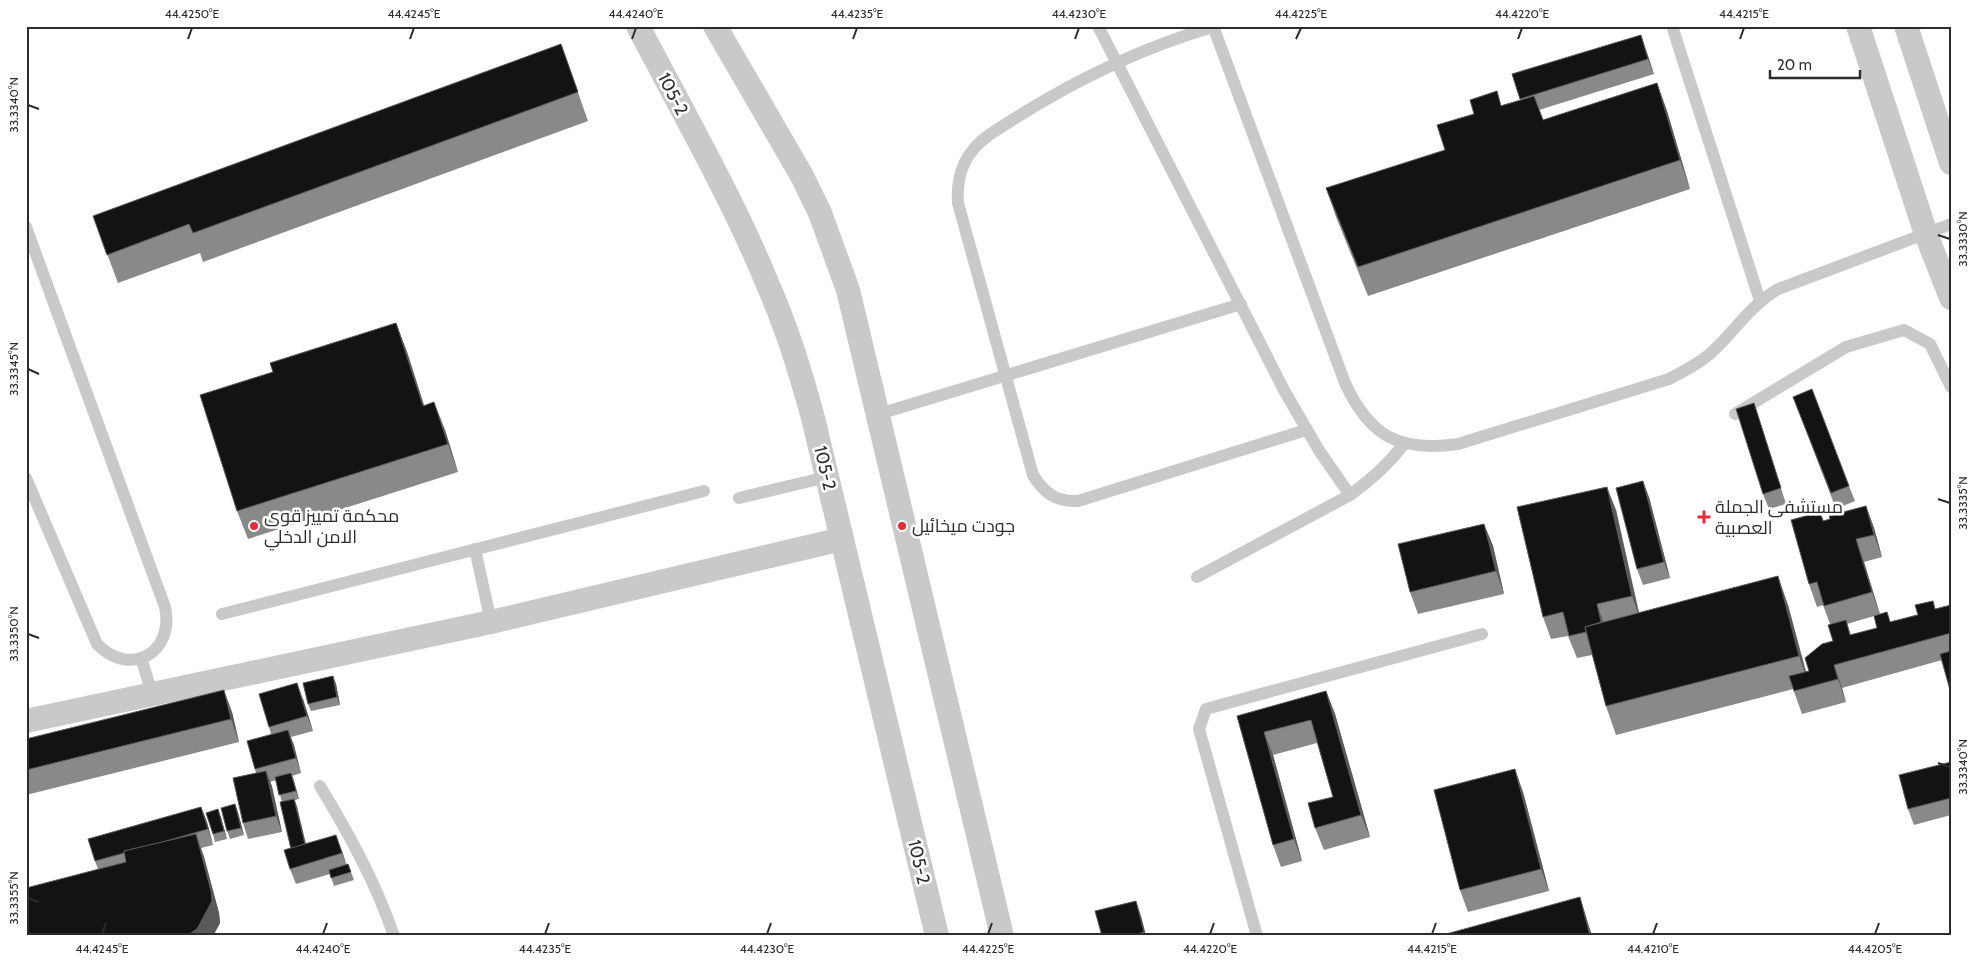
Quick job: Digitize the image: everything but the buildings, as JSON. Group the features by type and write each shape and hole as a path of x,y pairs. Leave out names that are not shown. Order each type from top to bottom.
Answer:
{"street":[{"name":"105-2","path":"638,26 736,217 768,284 800,373 827,477 937,936"},
{"path":"715,26 802,176 820,213 848,290 1002,936"},
{"path":"1858,26 1926,234 1951,298"},
{"path":"1906,26 1951,163"},
{"path":"26,721 491,622 842,539"}],"lane":[{"path":"1098,26 1285,392 1306,430 1350,496"},
{"path":"1306,430 1078,502 1067,502 1047,494 1033,475 958,203 958,176 963,164 978,142 1057,92 1177,31 1213,26 1345,383 1355,405 1375,427 1404,444 1432,448 1458,444 1669,379 1692,368 1712,352 1760,300 1776,290 1951,224"},
{"path":"1672,26 1760,300"},
{"path":"26,227 165,607 167,628 164,637 158,646 142,658 131,660 112,656 97,644 26,478"},
{"path":"879,414 1241,304"},
{"path":"1735,414 1846,347 1904,330 1930,344 1951,387"},
{"path":"1197,577 1350,496 1372,480 1404,444"},
{"path":"739,498 827,477"},
{"path":"222,614 704,491"},
{"path":"475,549 491,622"},
{"path":"1257,936 1199,728 1206,709 1482,634"},
{"path":"142,658 152,693"},
{"path":"320,786 360,856 377,892 394,936"}],"place":[{"name":"مستشفى الجملة العصبية","path":"1704,517"},
{"name":"محكمة تمييز قوى الامن الدخلي","path":"254,526"},
{"name":"جودت ميخائيل","path":"902,526"}]}
